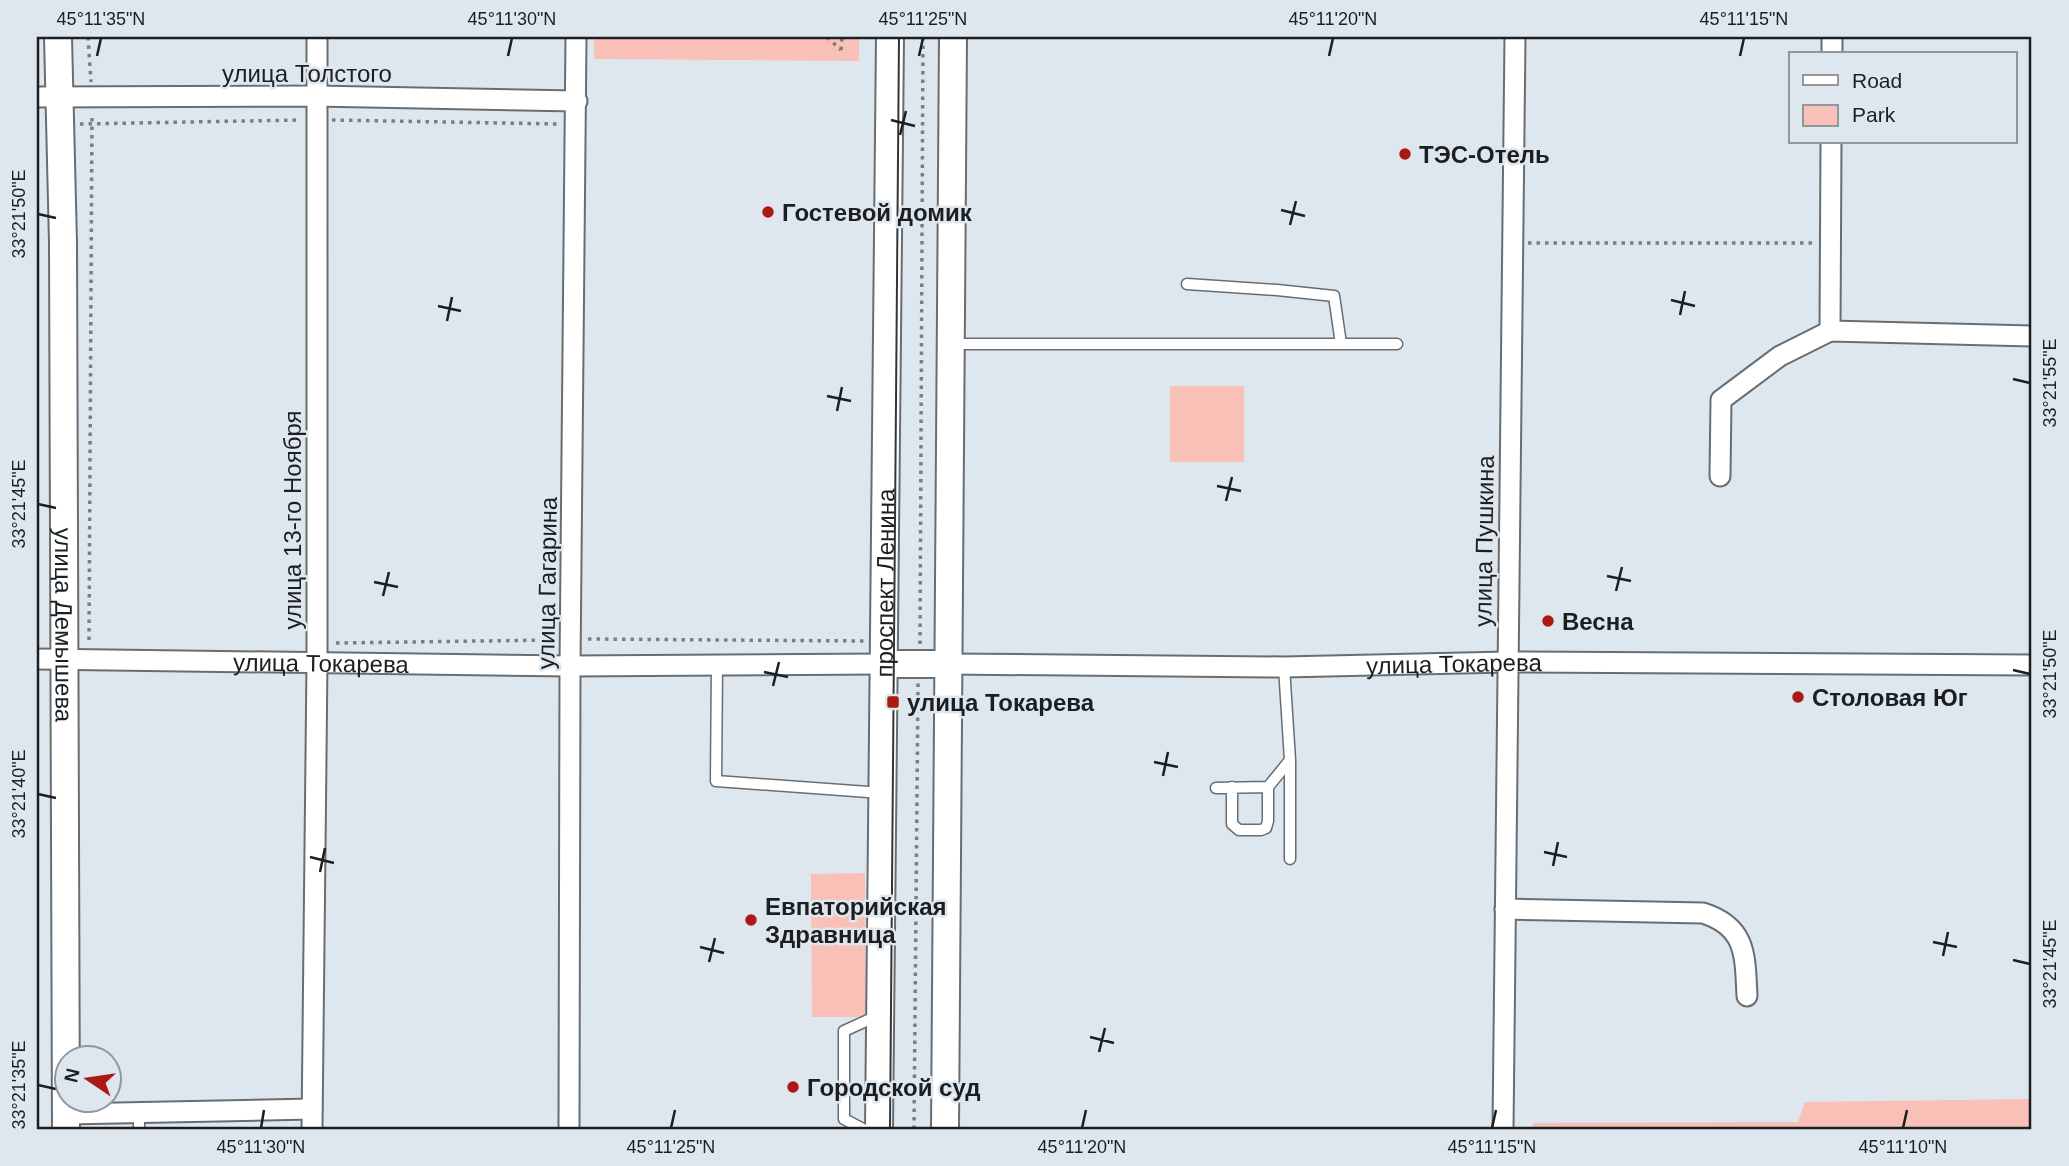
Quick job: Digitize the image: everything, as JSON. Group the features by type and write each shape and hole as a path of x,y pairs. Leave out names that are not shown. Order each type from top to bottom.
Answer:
{"street":[{"name":"улица Демышева","path":"58,37 48,97 65,649 66,1121"},
{"name":"улица 13-го Ноября","path":"312,1129 317,653 317,37"},
{"name":"улица Гагарина","path":"569,1129 570,639 576,37"},
{"name":"проспект Ленина","path":"880,1129 890,37"},
{"path":"945,1129 953,37"},
{"name":"улица Пушкина","path":"1503,1129 1515,37"},
{"name":"улица Толстого","path":"48,97 316,96 577,101"},
{"path":"1830,331 1831,144"},
{"path":"1720,476 1721,400 1780,356 1830,331 2032,335"},
{"name":"улица Токарева","path":"37,659 65,649 317,653 570,666 717,666 883,652 1284,667 1507,662 2032,665"},
{"path":"1505,909 1703,913 1721,919 1739,939 1746,963 1748,996"},
{"path":"66,1121 139,1121 312,1109"}],"lane":[{"path":"1187,284 1334,296 1342,344"},
{"path":"950,344 1397,344"},
{"path":"717,666 716,781 883,793"},
{"path":"1284,667 1290,760 1290,859"},
{"path":"1232,788 1232,824 1239,830 1266,828 1268,787 1290,760"},
{"path":"1216,788 1268,787"},
{"path":"863,1129 845,1119 844,1031 880,1014"}],"path":[{"path":"65,649 89,640 92,97 88,37"},
{"path":"827,37 841,50 842,37"},
{"path":"914,1129 923,37"},
{"path":"1513,243 1830,243"},
{"path":"317,653 570,639 883,652"},
{"path":"919,653 948,653"}],"green space":[{"path":"594,37 859,37 859,61 594,59"},
{"path":"1170,386 1244,386 1244,462 1170,462"},
{"path":"865,873 866,1017 812,1017 811,874"},
{"path":"2032,1099 2032,1129 1533,1129 1533,1123 1798,1122 1805,1102"}],"tram line":[{"path":"890,1129 899,37"}],"place":[{"name":"ТЭС-Отель","path":"1405,154"},
{"name":"Гостевой домик","path":"768,212"},
{"name":"Весна","path":"1548,621"},
{"name":"Столовая Юг","path":"1798,697"},
{"name":"улица Токарева","path":"893,702"},
{"name":"Евпаторийская Здравница","path":"751,920"},
{"name":"Городской суд","path":"793,1087"}]}
